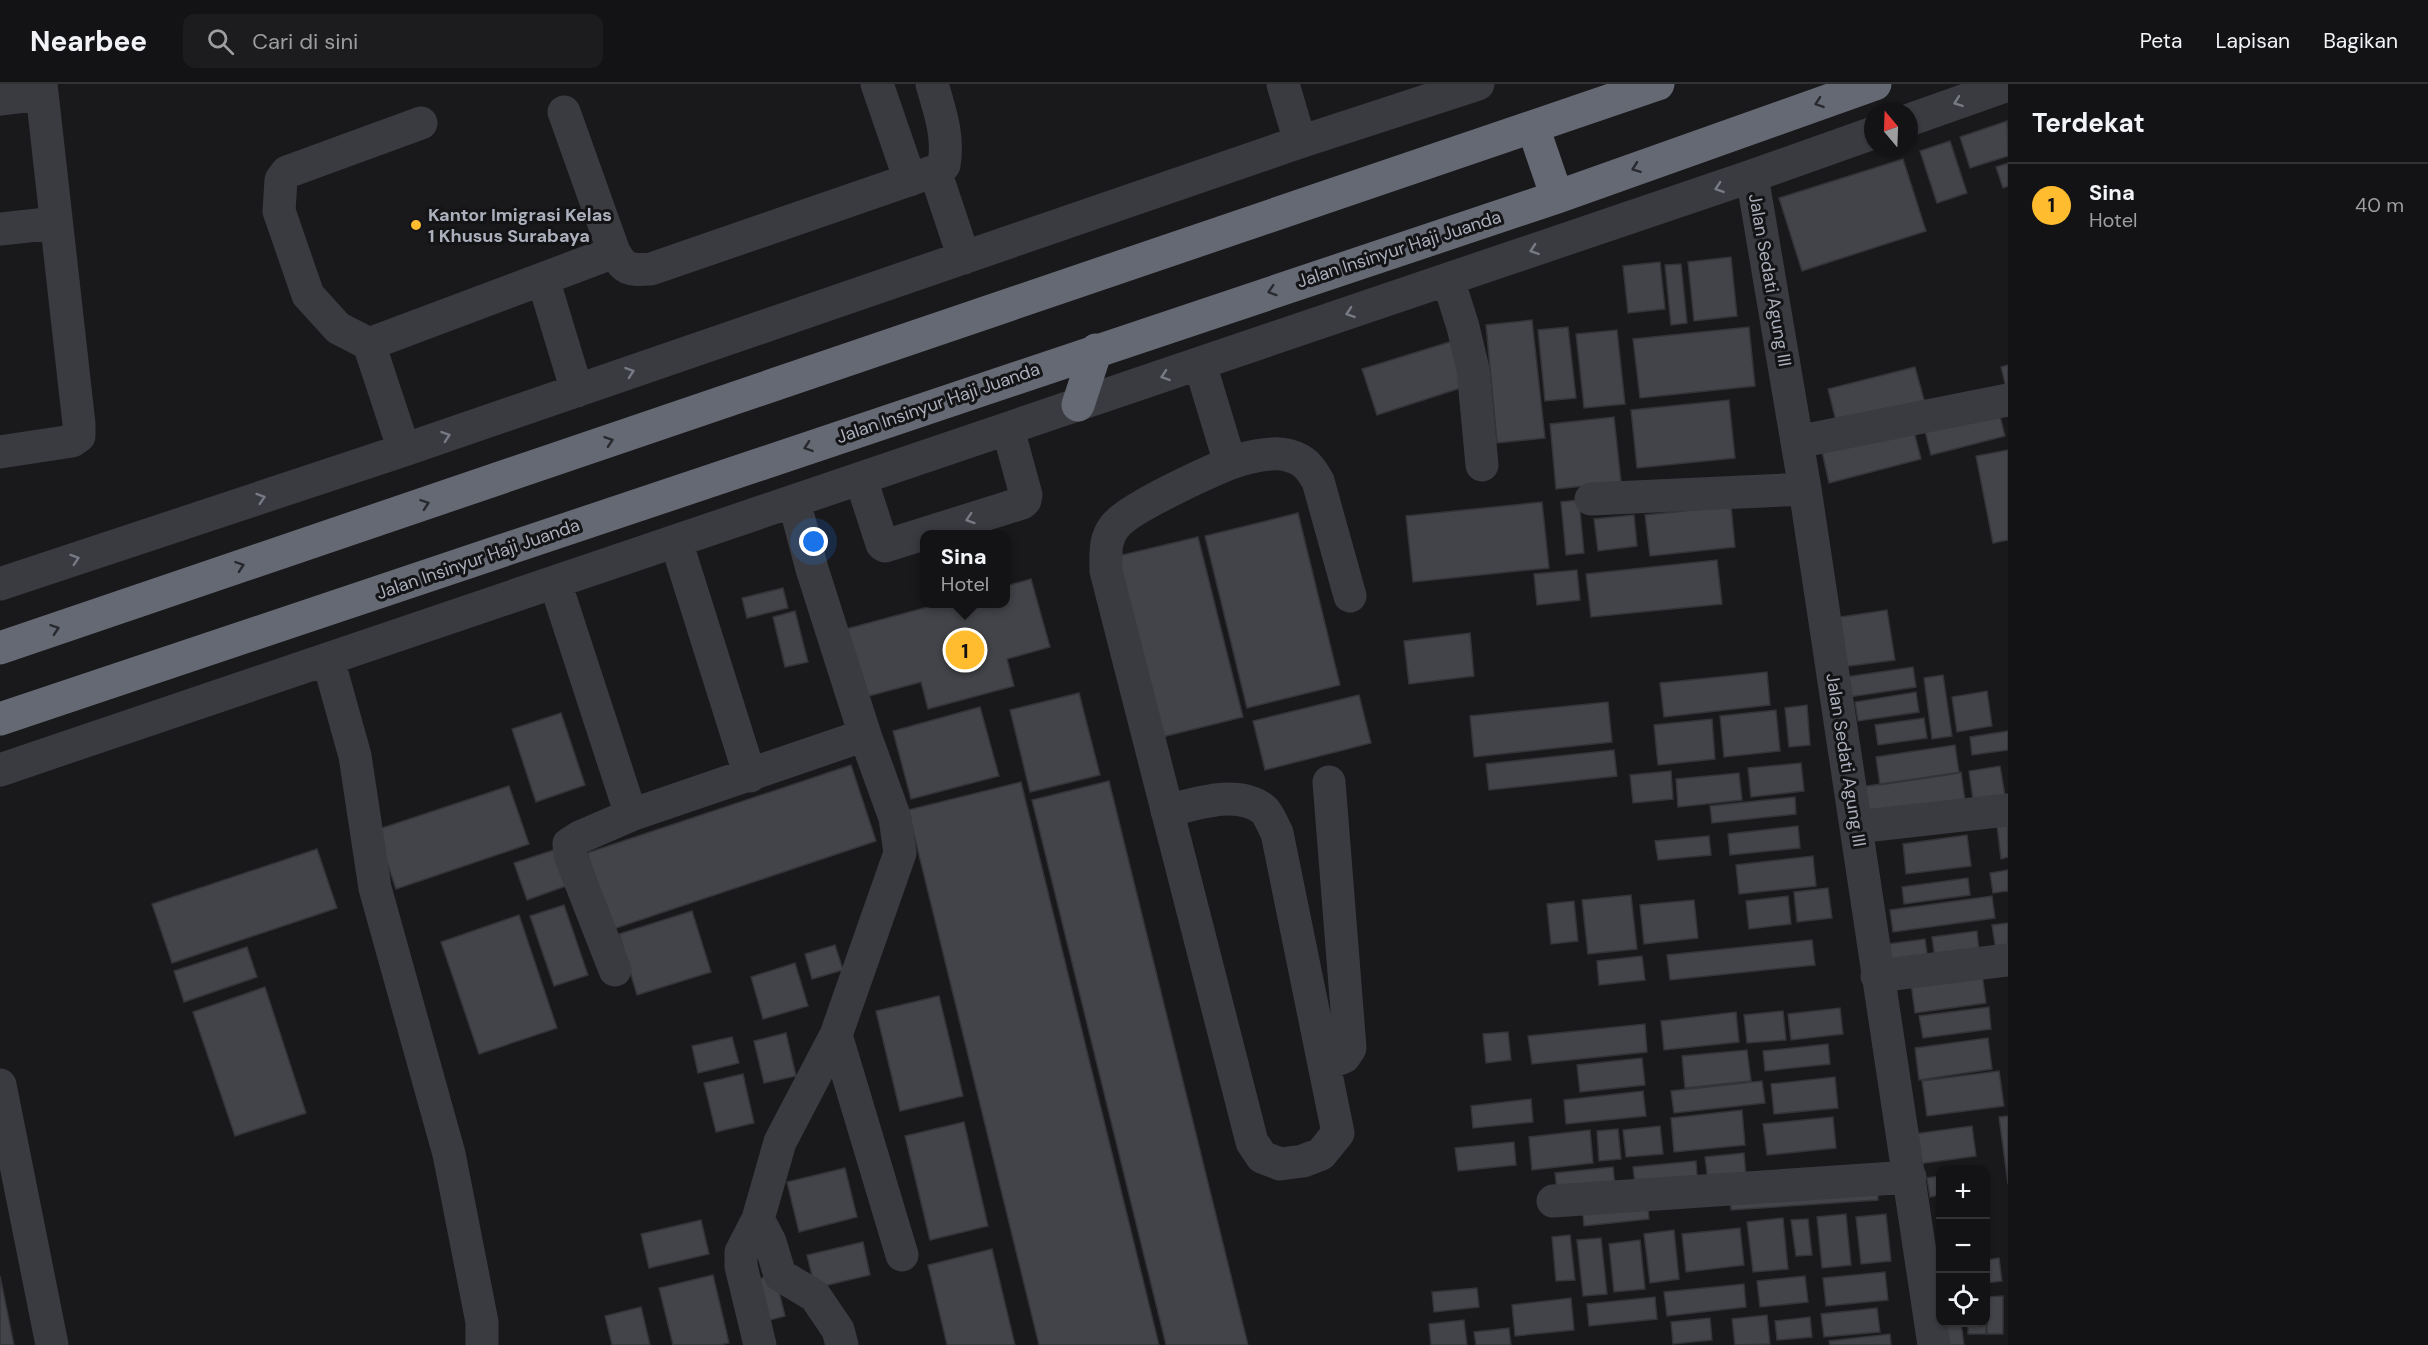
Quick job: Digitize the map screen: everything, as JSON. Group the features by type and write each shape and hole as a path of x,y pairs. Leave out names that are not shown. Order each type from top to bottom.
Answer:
{"highway":[{"path":"0,648 1658,84"},
{"name":"Jalan Insinyur Haji Juanda","path":"0,719 1557,196 1875,84"},
{"path":"1533,127 1557,196"},
{"path":"1078,405 1096,350"}],"street":[{"path":"877,84 964,258"},
{"path":"564,112 614,252 622,266 633,270 651,269 922,175 944,165 947,150 946,132 932,84"},
{"path":"1283,84 1300,142"},
{"path":"0,584 404,450 1300,142 1478,84"},
{"path":"1918,117 2008,85"},
{"path":"0,99 41,89 79,424 79,436 72,441 0,452"},
{"path":"404,450 369,344 338,328 308,295 279,211 281,180 287,172 421,123"},
{"path":"0,770 1200,364 1864,136"},
{"name":"Jalan Sedati Agung III","path":"1752,176 1805,489 1934,1345"},
{"path":"0,229 56,223"},
{"path":"369,344 614,252"},
{"path":"543,279 577,391"},
{"path":"1448,279 1473,369 1482,465"},
{"path":"1200,364 1230,463"},
{"path":"1797,442 2008,400"},
{"path":"936,530 1022,503 1025,500 1026,495 1008,429"},
{"path":"1167,811 1214,800 1242,800 1264,809 1277,833 1338,1133 1322,1154 1303,1161 1280,1164 1262,1157 1252,1142 1167,811 1106,571 1106,547 1113,528 1127,514 1230,463 1271,454 1286,455 1308,464 1318,481 1350,596"},
{"path":"861,478 882,544 885,546 920,535"},
{"path":"1591,500 1805,489"},
{"path":"760,1345 741,1266 741,1252 758,1219 780,1142 836,1035 900,853 895,818 865,735 812,569 794,501"},
{"path":"676,541 750,776"},
{"path":"555,582 631,815"},
{"path":"328,659 355,756 375,888 450,1154 482,1322 482,1345"},
{"path":"615,969 570,855 569,844 631,815 865,735"},
{"path":"1324,1065 1344,1057 1350,1048 1329,782"},
{"path":"1857,827 2008,810"},
{"path":"1877,976 2008,960"},
{"path":"836,1035 902,1254"},
{"path":"0,1085 52,1345"},
{"path":"1553,1201 1910,1177"},
{"path":"758,1219 770,1242 780,1275 816,1296 838,1330 842,1345"}],"building":[{"path":"2007,121 2008,156 1970,168 1960,137"},
{"path":"1950,141 1967,193 1937,203 1920,151"},
{"path":"1903,159 1926,231 1802,271 1779,198"},
{"path":"2008,163 2008,186 2003,188 1996,167"},
{"path":"1731,257 1737,316 1694,321 1688,262"},
{"path":"1660,262 1665,309 1628,313 1623,266"},
{"path":"1681,264 1687,323 1671,325 1665,265"},
{"path":"1532,320 1545,438 1497,443 1486,325"},
{"path":"1568,327 1576,398 1545,401 1538,330"},
{"path":"1749,327 1755,386 1640,398 1633,339"},
{"path":"1617,330 1625,404 1584,408 1576,334"},
{"path":"1456,340 1470,385 1377,415 1362,369"},
{"path":"2008,365 2008,395 2001,367"},
{"path":"1915,367 1926,407 1838,429 1828,389"},
{"path":"1729,400 1735,458 1637,468 1631,410"},
{"path":"1998,408 2005,436 1931,455 1924,427"},
{"path":"1614,417 1621,482 1556,489 1550,424"},
{"path":"1912,424 1921,459 1829,483 1821,447"},
{"path":"2008,450 2008,540 1993,543 1976,456"},
{"path":"1579,500 1584,553 1566,555 1561,502"},
{"path":"1542,502 1549,568 1413,582 1406,516"},
{"path":"1731,506 1735,547 1650,556 1645,515"},
{"path":"1298,513 1340,685 1247,708 1205,536"},
{"path":"1634,515 1637,546 1598,551 1594,519"},
{"path":"1198,537 1243,717 1158,738 1114,557"},
{"path":"1717,560 1722,604 1591,617 1586,574"},
{"path":"1577,570 1580,600 1537,605 1534,574"},
{"path":"1031,579 1050,647 1007,659 1014,686 928,709 921,682 865,697 846,629 924,608 1010,608 1010,585"},
{"path":"783,588 788,608 747,618 742,598"},
{"path":"1887,610 1895,660 1842,667 1834,618"},
{"path":"795,611 808,662 785,667 773,617"},
{"path":"1470,633 1474,676 1409,684 1404,641"},
{"path":"1913,667 1916,687 1849,697 1846,677"},
{"path":"1767,672 1770,705 1664,717 1660,683"},
{"path":"1943,675 1952,736 1932,739 1924,678"},
{"path":"1987,691 1992,726 1957,732 1952,697"},
{"path":"1916,692 1919,712 1858,721 1855,702"},
{"path":"1079,693 1100,775 1030,792 1010,710"},
{"path":"1359,695 1371,743 1265,770 1253,721"},
{"path":"1608,702 1612,742 1474,757 1470,716"},
{"path":"1807,705 1810,745 1789,747 1785,708"},
{"path":"980,707 999,776 911,799 893,731"},
{"path":"1776,710 1780,751 1724,757 1720,716"},
{"path":"561,713 585,785 536,802 512,729"},
{"path":"1924,718 1927,738 1878,745 1875,725"},
{"path":"1712,719 1715,759 1658,765 1654,725"},
{"path":"2008,731 2008,750 1972,755 1970,737"},
{"path":"1955,745 1959,773 1880,785 1876,757"},
{"path":"1614,750 1617,776 1489,790 1486,764"},
{"path":"1801,763 1804,791 1751,797 1748,768"},
{"path":"851,765 876,841 613,929 587,853"},
{"path":"2000,766 2006,802 1974,807 1969,771"},
{"path":"1671,771 1673,799 1633,803 1630,775"},
{"path":"1961,772 1966,808 1866,823 1861,787"},
{"path":"1739,773 1742,800 1678,807 1676,779"},
{"path":"1109,781 1248,1345 1166,1345 1032,800"},
{"path":"1021,782 1159,1345 1039,1345 908,810"},
{"path":"509,786 529,844 396,889 376,830"},
{"path":"1795,797 1796,814 1712,823 1710,806"},
{"path":"2008,824 2008,857 2001,859 1997,826"},
{"path":"1798,826 1800,848 1730,855 1728,834"},
{"path":"1967,835 1971,866 1906,874 1903,844"},
{"path":"1709,836 1711,855 1658,860 1655,841"},
{"path":"317,849 337,908 172,963 152,904"},
{"path":"554,850 566,886 527,900 514,863"},
{"path":"1813,856 1816,886 1739,894 1736,865"},
{"path":"2008,870 2008,891 1993,893 1990,873"},
{"path":"1968,878 1970,895 1904,904 1902,887"},
{"path":"1828,888 1832,918 1797,922 1794,892"},
{"path":"1631,895 1637,949 1588,954 1582,900"},
{"path":"1788,896 1791,924 1749,929 1746,901"},
{"path":"1992,896 1995,918 1893,932 1890,910"},
{"path":"1694,900 1698,938 1644,944 1640,905"},
{"path":"1574,901 1578,941 1551,944 1547,904"},
{"path":"564,905 588,975 554,986 530,916"},
{"path":"692,911 711,972 637,995 619,934"},
{"path":"519,915 557,1028 479,1054 441,942"},
{"path":"2008,923 2008,957 1997,958 1992,925"},
{"path":"1977,931 1980,961 1936,967 1932,937"},
{"path":"1925,939 1929,967 1892,972 1888,944"},
{"path":"1812,940 1815,965 1670,980 1667,955"},
{"path":"835,945 843,970 812,979 805,954"},
{"path":"247,947 257,977 184,1002 174,971"},
{"path":"1642,956 1645,980 1599,985 1597,961"},
{"path":"795,963 808,1006 763,1019 751,977"},
{"path":"1981,966 1986,1003 1915,1013 1910,976"},
{"path":"265,987 306,1113 235,1136 193,1012"},
{"path":"939,996 963,1096 900,1111 876,1011"},
{"path":"1989,1007 1991,1029 1923,1038 1919,1016"},
{"path":"1840,1008 1843,1034 1791,1040 1788,1014"},
{"path":"1783,1011 1786,1040 1747,1043 1744,1015"},
{"path":"1736,1012 1739,1042 1664,1050 1661,1021"},
{"path":"1645,1024 1647,1052 1532,1064 1528,1036"},
{"path":"1508,1032 1511,1060 1486,1063 1483,1034"},
{"path":"786,1033 796,1076 764,1083 754,1041"},
{"path":"732,1037 739,1063 698,1073 692,1046"},
{"path":"1988,1038 1992,1069 1919,1080 1915,1048"},
{"path":"1828,1044 1830,1064 1765,1071 1763,1051"},
{"path":"1747,1050 1751,1081 1685,1088 1682,1056"},
{"path":"1642,1058 1645,1085 1580,1092 1577,1065"},
{"path":"1999,1071 2004,1106 1927,1116 1922,1081"},
{"path":"743,1074 754,1123 716,1132 704,1083"},
{"path":"1835,1077 1838,1108 1774,1114 1771,1084"},
{"path":"1762,1081 1765,1103 1674,1113 1671,1091"},
{"path":"1643,1091 1646,1116 1566,1124 1564,1100"},
{"path":"1531,1099 1533,1122 1473,1128 1471,1106"},
{"path":"1742,1110 1745,1145 1674,1152 1671,1118"},
{"path":"2008,1116 2008,1184 1999,1117"},
{"path":"1833,1117 1836,1148 1767,1155 1763,1124"},
{"path":"964,1122 988,1226 930,1240 905,1136"},
{"path":"1660,1126 1663,1154 1626,1157 1623,1130"},
{"path":"1972,1126 1976,1156 1918,1164 1914,1134"},
{"path":"1618,1129 1621,1159 1599,1161 1597,1131"},
{"path":"1590,1130 1593,1163 1532,1170 1529,1137"},
{"path":"1514,1142 1516,1165 1458,1171 1455,1148"},
{"path":"1744,1153 1746,1177 1708,1181 1705,1157"},
{"path":"1696,1161 1698,1186 1636,1193 1633,1167"},
{"path":"1613,1167 1616,1195 1558,1201 1555,1173"},
{"path":"845,1168 857,1217 799,1232 787,1182"},
{"path":"1936,1177 1936,1196 1930,1197 1927,1178"},
{"path":"1877,1181 1878,1200 1731,1210 1730,1191"},
{"path":"1647,1198 1649,1219 1584,1226 1582,1205"},
{"path":"1846,1214 1851,1265 1822,1268 1817,1217"},
{"path":"1886,1214 1891,1261 1861,1264 1856,1217"},
{"path":"1783,1218 1788,1269 1753,1272 1747,1222"},
{"path":"1808,1219 1812,1255 1796,1256 1791,1220"},
{"path":"701,1220 709,1254 649,1268 641,1234"},
{"path":"1740,1228 1744,1265 1686,1272 1682,1234"},
{"path":"1674,1230 1679,1279 1650,1283 1644,1234"},
{"path":"1570,1235 1575,1280 1556,1281 1552,1237"},
{"path":"1601,1238 1607,1294 1583,1296 1577,1240"},
{"path":"1640,1240 1645,1289 1614,1292 1609,1244"},
{"path":"863,1242 870,1275 815,1288 807,1255"},
{"path":"992,1249 1015,1345 947,1345 928,1265"},
{"path":"1999,1258 2002,1281 1990,1282 1990,1259"},
{"path":"1885,1272 1888,1300 1826,1306 1823,1278"},
{"path":"713,1275 729,1343 673,1345 659,1288"},
{"path":"775,1275 785,1316 759,1323 749,1281"},
{"path":"0,1276 14,1345 0,1345"},
{"path":"1805,1276 1808,1302 1760,1307 1757,1281"},
{"path":"1744,1284 1746,1307 1667,1316 1664,1292"},
{"path":"1477,1288 1479,1307 1434,1312 1432,1292"},
{"path":"2003,1296 2003,1334 1987,1334 1987,1327 1990,1327 1990,1297"},
{"path":"1655,1297 1657,1319 1589,1326 1587,1304"},
{"path":"1571,1298 1574,1330 1515,1336 1512,1305"},
{"path":"641,1307 650,1345 612,1345 605,1316"},
{"path":"1877,1308 1880,1332 1824,1337 1821,1314"},
{"path":"1767,1315 1770,1344 1735,1345 1732,1319"},
{"path":"1810,1317 1812,1337 1777,1340 1775,1321"},
{"path":"1710,1318 1712,1340 1673,1344 1671,1322"},
{"path":"1464,1320 1467,1345 1431,1345 1429,1324"},
{"path":"1940,1327 1962,1327 1964,1345 1941,1345"},
{"path":"1968,1327 1986,1327 1986,1334 1968,1334"},
{"path":"1509,1328 1511,1345 1476,1345 1474,1332"},
{"path":"1890,1334 1891,1345 1830,1345 1829,1341"}],"place":[{"name":"Kantor Imigrasi Kelas 1 Khusus Surabaya","path":"416,225"},
{"name":"Sina","path":"965,650"}]}
